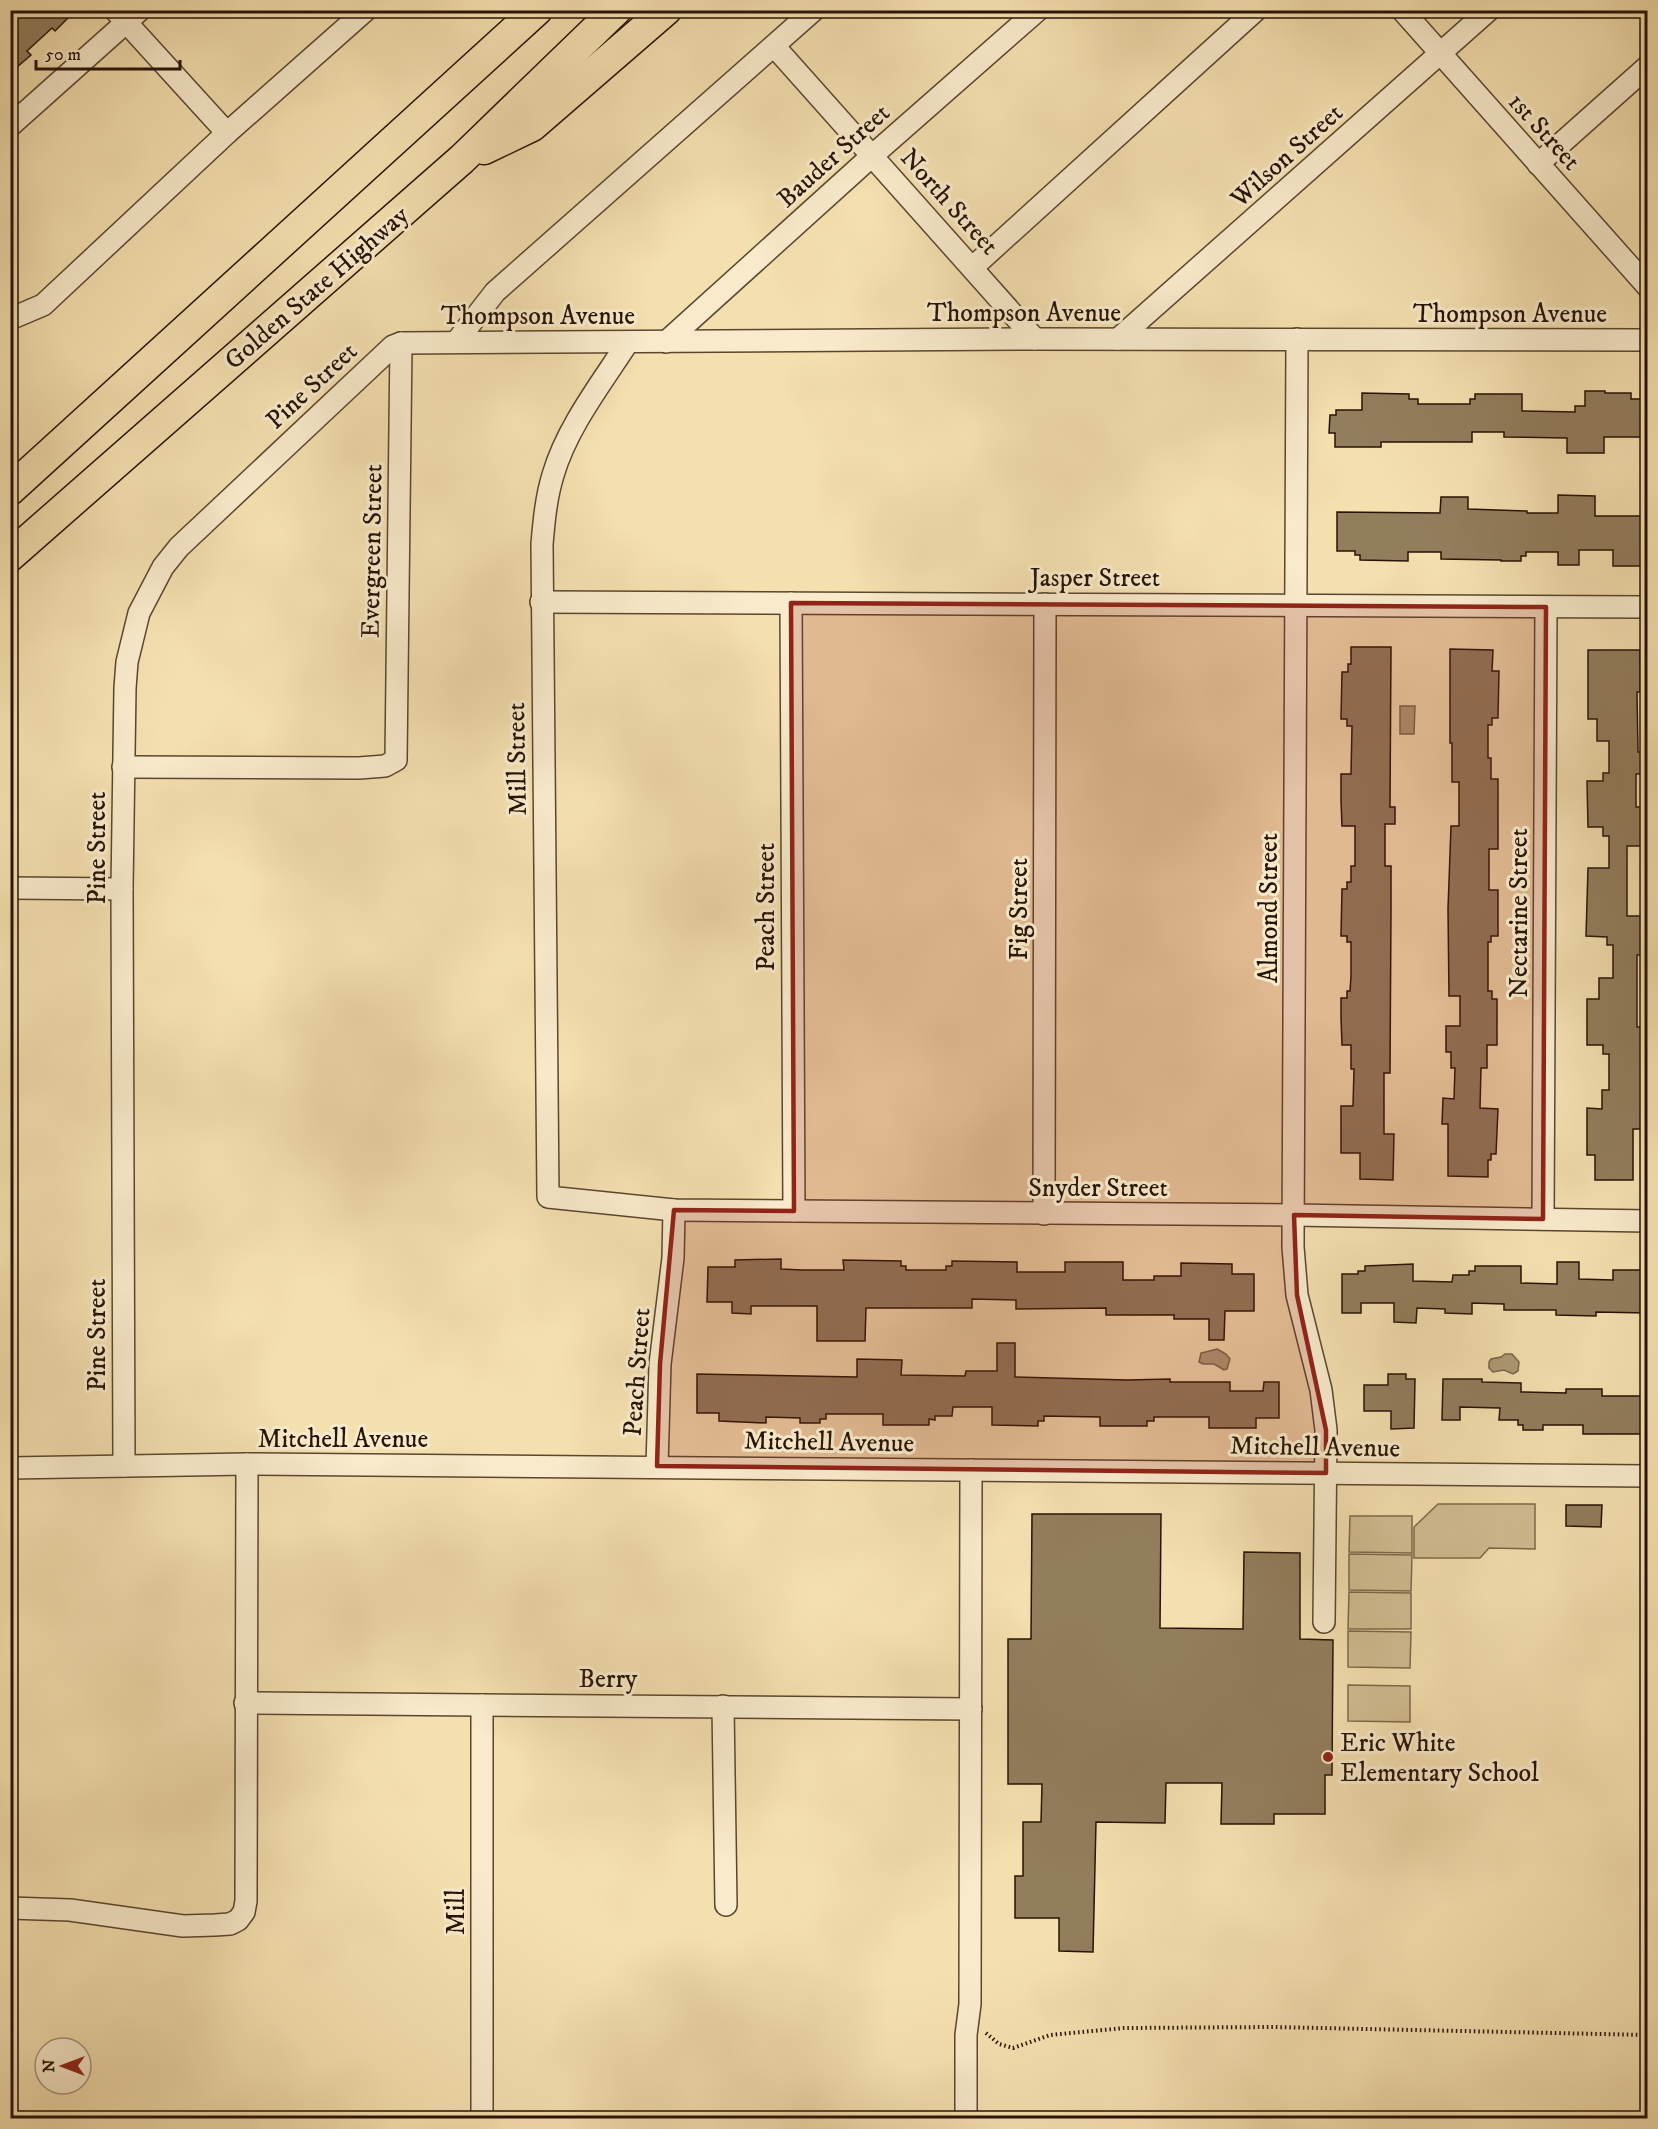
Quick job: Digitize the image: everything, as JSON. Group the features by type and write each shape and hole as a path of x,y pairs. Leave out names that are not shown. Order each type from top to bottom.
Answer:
{"highway":[{"name":"Golden State Highway","path":"10,490 537,10"},
{"name":"Golden State Highway","path":"10,556 462,159 616,10"},
{"path":"462,159 532,126 666,10"}],"street":[{"path":"10,319 43,305 227,133 366,10"},
{"path":"457,341 495,292 814,10"},
{"name":"Bauder Street","path":"666,342 1038,10"},
{"path":"972,267 1256,10"},
{"name":"1st Street","path":"1402,10 1538,164 1640,263 1647,287"},
{"name":"Wilson Street","path":"1118,339 1489,10"},
{"path":"10,126 127,14 227,133"},
{"name":"North Street","path":"774,46 1035,339"},
{"path":"1538,164 1647,66"},
{"name":"Thompson Avenue","path":"401,343 1035,339 1647,340"},
{"name":"Almond Street","path":"1297,339 1293,1246 1296,1284 1321,1390 1326,1430 1324,1622"},
{"name":"Mill Street","path":"548,1197 542,544 546,507 553,475 564,447 583,412 628,342"},
{"name":"Evergreen Street","path":"123,767 358,768 385,766 396,760 401,343"},
{"name":"Pine Street","path":"124,1466 123,767 125,688 132,638 139,613 151,588 163,567 179,547 375,361 393,346 401,343"},
{"name":"Jasper Street","path":"541,602 1647,607"},
{"name":"Peach Street","path":"791,603 794,1211"},
{"name":"Fig Street","path":"1044,1214 1045,604"},
{"name":"Nectarine Street","path":"1543,1219 1546,608"},
{"path":"10,888 122,889"},
{"name":"Snyder Street","path":"548,1197 674,1210 1294,1215 1647,1221"},
{"name":"Peach Street","path":"657,1466 660,1364 673,1258 674,1210"},
{"path":"10,1908 69,1911 183,1926 230,1924 238,1920 244,1912 246,1901 247,1464"},
{"name":"Mitchell Avenue","path":"10,1468 247,1464 657,1466 1647,1476"},
{"path":"966,2118 966,2035 970,1992 971,1470"},
{"name":"Berry","path":"245,1703 971,1709"},
{"name":"Mill","path":"482,1705 482,2118"},
{"path":"723,1706 726,1905"}],"path":[{"path":"968,2019 999,2044 1013,2048 1050,2035 1124,2028 1273,2026 1647,2035"}],"highlighted area":[{"path":"791,603 1546,607 1543,1219 1294,1215 1297,1295 1326,1430 1326,1473 657,1466 660,1364 674,1210 794,1211"}],"shaded area":[{"path":"1400,706 1415,706 1414,734 1400,734"},
{"path":"1217,1349 1230,1359 1227,1369 1199,1362 1201,1353"},
{"path":"1512,1354 1519,1362 1518,1371 1513,1374 1504,1370 1493,1372 1489,1368 1491,1359"},
{"path":"1438,1504 1535,1504 1535,1549 1489,1548 1480,1558 1414,1558 1414,1527"},
{"path":"1350,1516 1412,1516 1412,1553 1349,1552"},
{"path":"1349,1554 1412,1555 1411,1591 1349,1590"},
{"path":"1349,1592 1411,1593 1411,1629 1348,1629"},
{"path":"1348,1631 1411,1632 1410,1668 1348,1667"},
{"path":"1348,1685 1410,1686 1410,1722 1348,1721"}],"building":[{"path":"10,10 76,10 55,31 52,28 27,51 31,55 10,73"},
{"path":"1585,391 1631,393 1631,399 1647,399 1647,437 1604,437 1604,453 1567,453 1567,438 1504,437 1504,432 1472,432 1472,442 1381,442 1381,447 1335,447 1335,433 1329,433 1330,415 1336,415 1336,410 1362,410 1362,393 1409,394 1409,399 1418,399 1418,404 1470,404 1470,399 1475,399 1475,394 1522,394 1522,411 1575,412 1575,406 1585,406"},
{"path":"1558,495 1595,496 1595,516 1647,516 1647,566 1613,566 1613,550 1579,550 1579,565 1558,565 1558,552 1526,552 1526,556 1521,556 1521,561 1501,561 1441,559 1441,552 1408,552 1408,561 1360,560 1360,555 1355,555 1355,551 1337,551 1337,512 1440,513 1441,497 1468,497 1468,509 1558,513"},
{"path":"1351,647 1391,647 1390,807 1395,807 1395,824 1385,824 1385,866 1391,866 1391,910 1390,1073 1384,1073 1384,1134 1394,1134 1393,1180 1360,1179 1360,1153 1341,1153 1341,1106 1353,1106 1354,1069 1351,1069 1351,1045 1342,1045 1341,1018 1341,998 1347,998 1351,976 1351,942 1347,942 1347,936 1341,936 1342,889 1347,889 1347,882 1351,882 1351,866 1355,866 1355,826 1342,826 1341,801 1341,774 1351,774 1352,726 1347,726 1347,719 1341,719 1342,672 1348,672 1348,664 1351,664"},
{"path":"1450,649 1493,650 1492,671 1499,671 1498,718 1492,718 1492,725 1488,725 1488,758 1491,758 1491,779 1498,779 1498,849 1489,849 1489,890 1498,890 1498,936 1491,936 1491,942 1488,942 1488,991 1492,991 1492,999 1497,999 1497,1045 1487,1045 1487,1068 1481,1068 1480,1108 1498,1109 1496,1154 1491,1154 1491,1160 1488,1160 1488,1177 1448,1176 1448,1124 1442,1124 1443,1098 1454,1099 1455,1068 1451,1068 1451,1052 1446,1052 1446,1026 1460,1026 1460,996 1449,996 1448,909 1451,826 1459,826 1459,782 1452,782 1452,743 1450,743"},
{"path":"1588,650 1640,650 1640,692 1637,692 1638,752 1646,752 1646,774 1636,774 1636,807 1647,807 1647,846 1627,846 1627,916 1647,916 1647,955 1637,955 1637,1027 1647,1027 1647,1129 1633,1129 1633,1180 1595,1180 1595,1155 1587,1155 1587,1108 1602,1109 1602,1090 1609,1090 1609,1054 1603,1054 1603,1045 1587,1045 1587,999 1599,999 1599,978 1613,978 1613,945 1607,945 1607,937 1586,936 1588,868 1609,868 1609,836 1603,836 1603,827 1588,827 1587,781 1603,781 1603,773 1609,773 1609,741 1597,741 1597,719 1588,719"},
{"path":"781,1259 781,1269 802,1270 844,1270 843,1260 901,1261 901,1266 906,1266 906,1270 946,1270 946,1266 952,1266 952,1261 1017,1262 1017,1272 1065,1272 1065,1262 1123,1262 1123,1280 1154,1280 1154,1276 1181,1276 1181,1263 1232,1264 1232,1274 1254,1274 1254,1311 1225,1311 1224,1340 1209,1340 1209,1319 1174,1319 1174,1315 1106,1315 1106,1308 1016,1309 1016,1300 972,1299 972,1308 866,1308 865,1341 817,1341 817,1306 751,1306 751,1314 732,1313 732,1302 707,1302 708,1267 735,1267 735,1260"},
{"path":"1557,1262 1579,1262 1579,1279 1613,1280 1613,1270 1647,1270 1647,1313 1596,1312 1596,1316 1556,1315 1556,1310 1504,1310 1504,1304 1472,1303 1472,1314 1445,1313 1445,1309 1417,1308 1416,1323 1394,1322 1394,1303 1361,1303 1361,1313 1342,1313 1342,1274 1358,1274 1358,1271 1365,1271 1365,1266 1413,1264 1413,1281 1452,1282 1453,1275 1469,1275 1469,1271 1475,1271 1475,1266 1521,1266 1521,1283 1557,1284"},
{"path":"997,1343 1015,1343 1015,1377 1230,1382 1230,1391 1263,1391 1264,1382 1279,1382 1279,1418 1256,1418 1256,1428 1209,1428 1209,1417 1154,1417 1154,1421 1147,1421 1147,1426 1100,1426 1100,1417 1044,1416 1044,1421 1038,1421 1038,1426 992,1425 992,1407 953,1407 952,1416 935,1416 935,1420 929,1419 929,1425 883,1425 883,1414 826,1414 826,1419 820,1419 820,1423 800,1423 800,1418 766,1417 766,1423 719,1421 719,1413 697,1413 697,1374 857,1377 857,1359 902,1360 901,1375 965,1376 966,1371 997,1371"},
{"path":"1388,1374 1406,1374 1406,1379 1415,1379 1414,1428 1391,1429 1391,1411 1364,1411 1364,1385 1388,1385"},
{"path":"1443,1379 1482,1379 1482,1382 1521,1383 1521,1392 1566,1393 1566,1389 1602,1389 1602,1396 1647,1396 1647,1434 1583,1434 1583,1425 1543,1425 1543,1430 1523,1430 1523,1425 1518,1425 1518,1420 1499,1420 1500,1408 1460,1407 1460,1420 1442,1420"},
{"path":"1566,1505 1602,1505 1601,1527 1566,1526"},
{"path":"1032,1514 1161,1514 1160,1628 1243,1629 1244,1552 1300,1553 1300,1639 1333,1640 1332,1775 1325,1775 1325,1814 1274,1814 1274,1824 1221,1824 1222,1783 1166,1783 1165,1823 1096,1822 1093,1952 1059,1951 1059,1918 1015,1918 1015,1876 1023,1876 1023,1822 1041,1822 1042,1784 1008,1784 1008,1639 1031,1639"}],"place":[{"name":"Eric White Elementary School","path":"1328,1757"}]}
